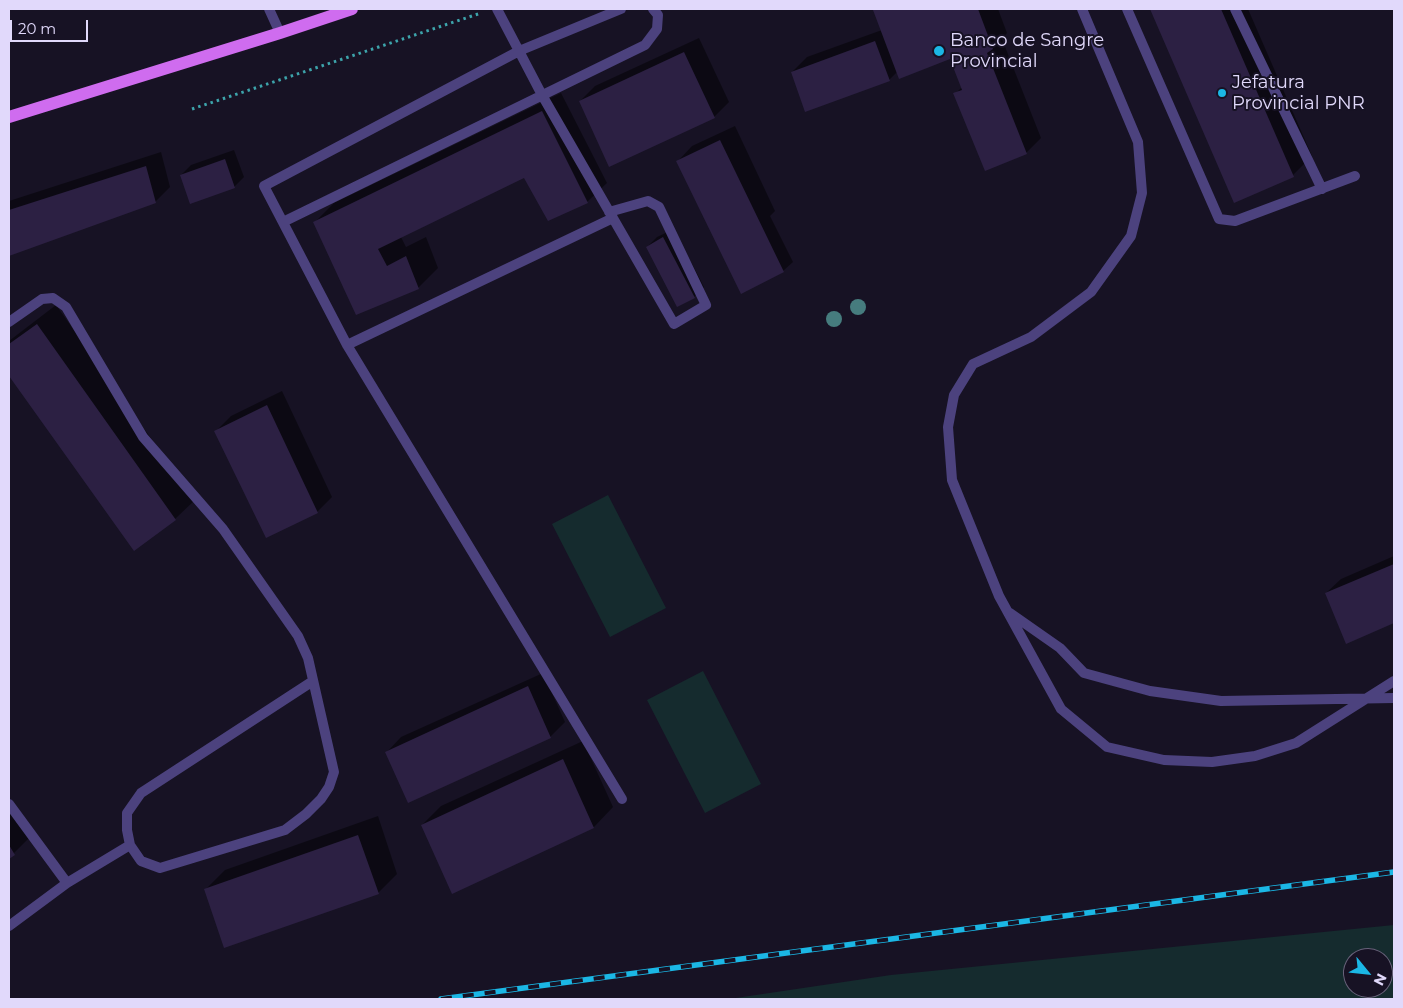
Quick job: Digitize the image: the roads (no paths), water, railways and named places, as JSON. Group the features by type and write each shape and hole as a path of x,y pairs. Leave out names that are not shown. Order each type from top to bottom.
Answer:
{"main road":[{"path":"9,117 352,9"}],"lane":[{"path":"269,9 280,33"},
{"path":"347,345 611,215 648,201 659,207 706,305 674,324 611,215 542,95 497,9"},
{"path":"621,9 519,51 264,186 347,345 622,799"},
{"path":"283,222 645,45 658,28 658,15 653,9"},
{"path":"1082,9 1138,142 1142,193 1131,236 1091,292 1031,337 973,364 954,395 948,427 952,480 999,596 1061,709 1107,747 1164,760 1212,762 1255,756 1296,743 1394,681"},
{"path":"1127,9 1219,219 1235,221 1355,176"},
{"path":"1235,9 1322,189"},
{"path":"9,322 42,299 53,298 66,308 143,438 223,529 298,636 308,658 334,772 329,787 306,814 285,830 160,868 142,861 130,845 127,830 127,813 141,793 313,681"},
{"path":"1007,611 1060,648 1084,673 1150,691 1221,701 1394,698"},
{"path":"9,804 67,883"},
{"path":"9,926 67,883 130,845"}],"railway":[{"path":"441,999 1394,872"}],"place":[{"name":"Banco de Sangre Provincial","path":"939,51"},
{"name":"Jefatura Provincial PNR","path":"1222,93"}]}
